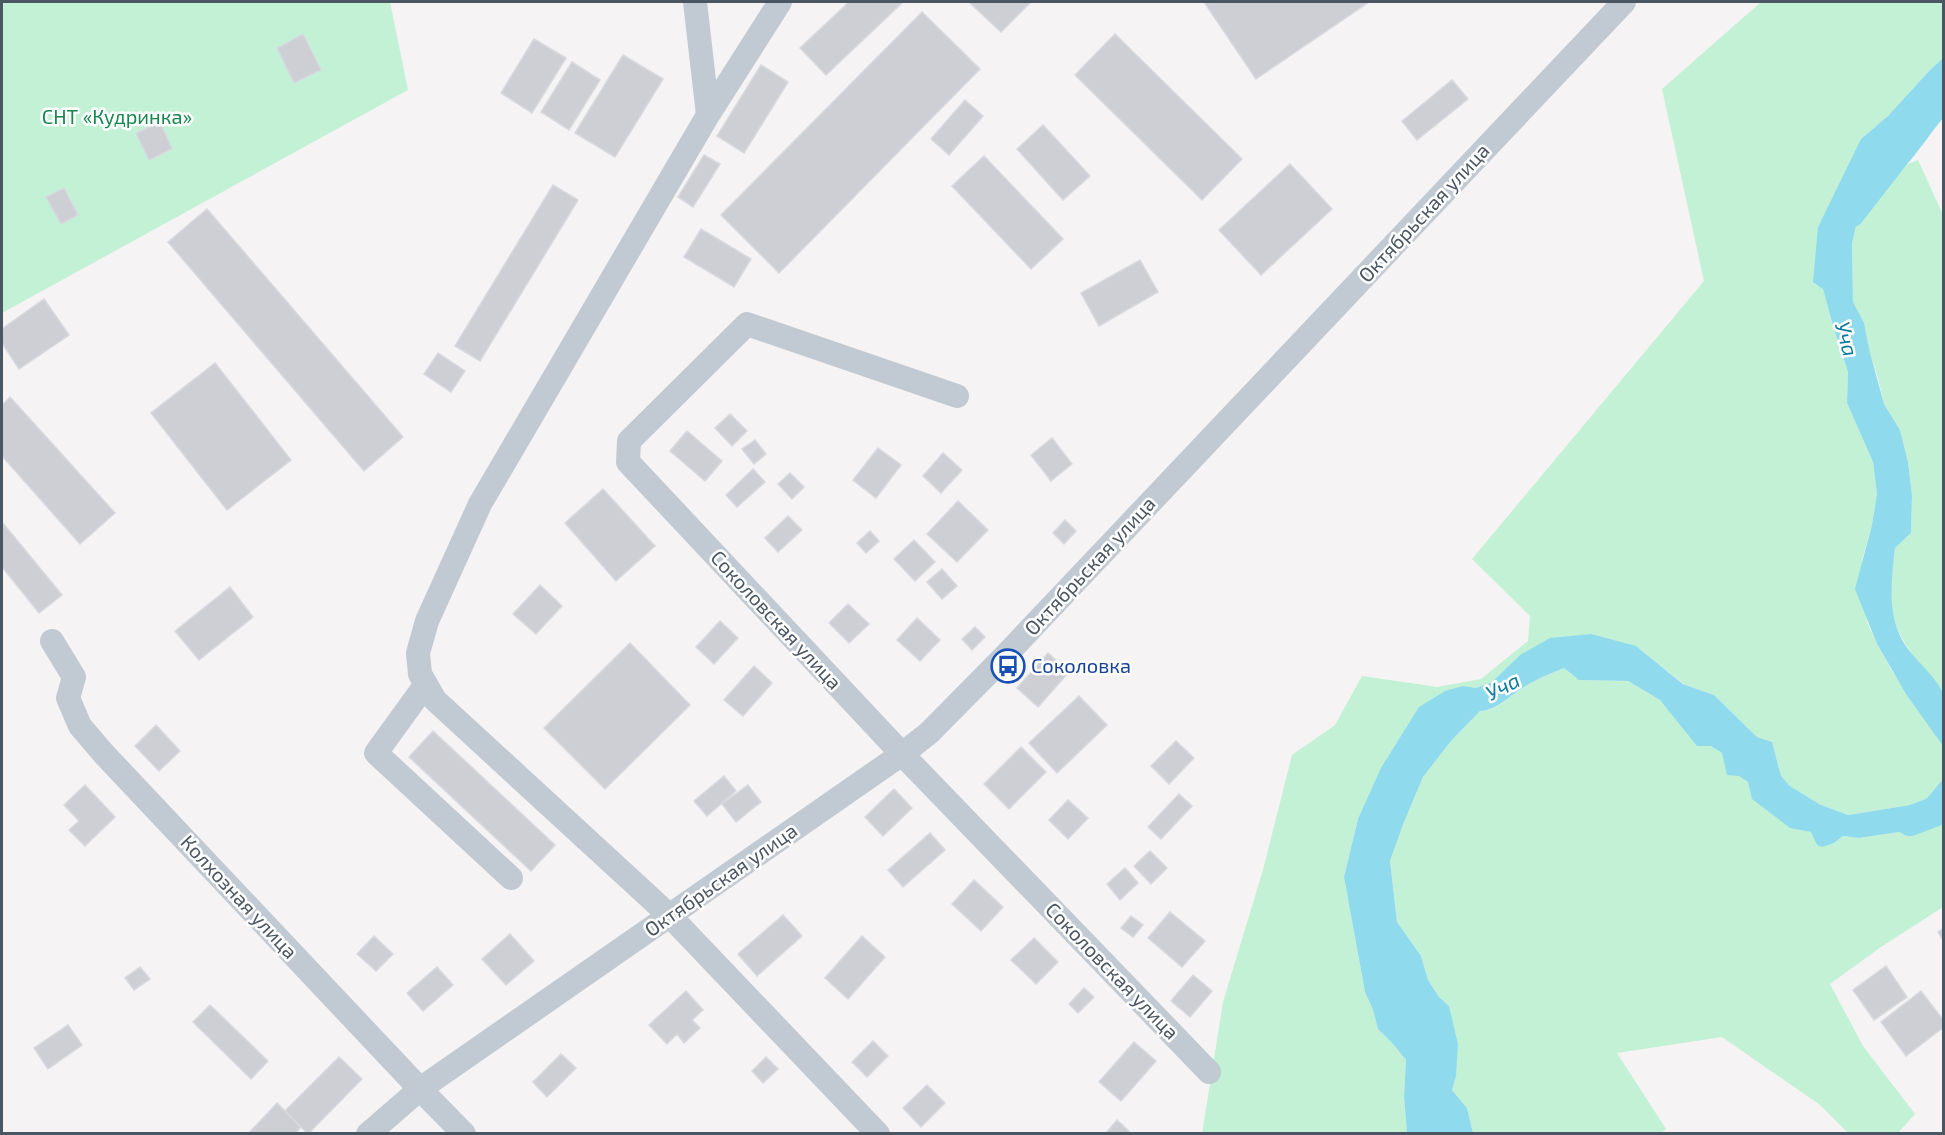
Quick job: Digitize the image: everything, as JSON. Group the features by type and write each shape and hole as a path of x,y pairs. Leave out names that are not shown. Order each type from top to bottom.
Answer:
{"street":[{"path":"695,2 708,116"},
{"path":"780,2 708,116 480,504 427,621 418,653 420,674 435,700 670,916 878,1134"},
{"name":"Октябрьская улица","path":"368,1134 420,1089 929,733 1004,657 1624,2"},
{"name":"Соколовская улица","path":"957,396 747,324 629,441 628,462 902,754 1209,1072"},
{"name":"Колхозная улица","path":"52,641 74,677 68,698 80,726 112,763 465,1134"},
{"path":"426,684 376,753 511,878"}],"green space":[{"name":"СНТ «Кудринка»","path":"2,2 390,2 408,90 2,313"},
{"path":"1761,2 1943,2 1943,58 1888,116 1861,139 1823,288 1848,372 1847,403 1873,462 1877,494 1872,525 1862,560 1867,622 1892,671 1943,746 1943,779 1923,803 1848,815 1819,804 1790,786 1781,776 1772,742 1757,737 1714,695 1684,684 1636,646 1520,655 1492,682 1476,688 1463,686 1358,819 1344,877 1365,992 1378,1029 1406,1060 1404,1096 1407,1133 1202,1134 1223,1002 1263,870 1292,755 1335,725 1362,676 1437,687 1481,679 1528,641 1530,616 1472,559 1704,281 1662,89"},
{"path":"1918,160 1944,217 1943,695 1897,629 1890,604 1895,548 1911,533 1912,496 1908,462 1900,430 1884,404 1878,378 1853,302 1852,244 1857,221 1877,176"},
{"path":"1564,668 1579,680 1628,681 1660,700 1675,717 1722,753 1725,763 1804,830 1811,832 1817,845 1834,843 1843,836 1859,838 1899,832 1943,806 1943,907 1881,947 1830,984 1863,1046 1915,1114 1898,1133 1848,1133 1820,1105 1722,1037 1617,1053 1666,1129 1661,1133 1473,1133 1467,1108 1452,1090 1456,1076 1449,1006 1439,997 1428,980 1421,956 1397,922 1390,861 1423,777 1451,741 1480,711 1492,709 1531,683"}],"water":[{"path":"1943,58 1943,118 1933,127 1927,139 1909,162 1877,177 1857,221 1852,244 1853,302 1864,323 1884,404 1900,430 1908,462 1912,496 1911,533 1895,548 1892,576 1894,617 1903,642 1933,677 1943,693 1944,714 1943,758 1943,746 1906,694 1877,644 1855,589 1872,525 1877,494 1873,462 1847,403 1848,372 1823,289 1813,282 1818,227 1861,139 1888,116"},
{"path":"1591,634 1636,646 1683,684 1714,695 1757,737 1772,742 1781,776 1790,786 1819,804 1848,815 1923,803 1943,779 1943,806 1899,832 1859,838 1843,836 1834,843 1822,847 1817,845 1811,832 1790,828 1752,799 1748,782 1739,776 1727,775 1722,753 1711,746 1697,746 1660,700 1628,681 1579,680 1564,668 1531,683 1497,706 1480,711 1451,741 1423,777 1390,861 1397,922 1421,956 1428,980 1439,997 1449,1006 1458,1044 1456,1076 1452,1090 1467,1108 1473,1133 1407,1133 1404,1096 1406,1060 1378,1029 1365,992 1344,877 1358,819 1381,768 1419,707 1445,691 1463,686 1476,688 1492,682 1520,655 1550,638"}],"building":[{"path":"849,2 903,2 826,75 800,48"},
{"path":"969,2 1031,2 1001,32"},
{"path":"1204,2 1369,2 1256,79"},
{"path":"922,12 980,69 779,273 721,215"},
{"path":"303,34 321,70 294,83 277,48"},
{"path":"1115,34 1242,159 1202,200 1075,75"},
{"path":"534,39 566,58 532,113 501,93"},
{"path":"623,55 663,79 615,157 575,133"},
{"path":"572,62 600,80 569,130 541,112"},
{"path":"761,65 788,82 744,153 717,136"},
{"path":"1452,80 1468,99 1417,140 1402,121"},
{"path":"965,100 983,116 949,155 931,139"},
{"path":"160,122 172,149 149,160 136,133"},
{"path":"1043,125 1090,176 1063,200 1017,149"},
{"path":"704,155 720,164 693,207 678,197"},
{"path":"984,156 1063,239 1031,269 952,186"},
{"path":"1290,164 1332,209 1261,275 1219,230"},
{"path":"553,185 578,200 480,361 455,346"},
{"path":"64,188 78,215 61,224 46,197"},
{"path":"207,209 403,437 364,471 168,242"},
{"path":"701,229 751,259 734,287 684,257"},
{"path":"1140,260 1158,292 1099,326 1081,293"},
{"path":"44,299 69,335 19,369 2,343 2,329"},
{"path":"438,353 465,371 451,392 424,374"},
{"path":"215,363 291,460 227,510 151,413"},
{"path":"10,397 115,513 80,544 2,456 2,405"},
{"path":"730,414 747,431 732,446 715,428"},
{"path":"687,431 722,461 705,481 670,451"},
{"path":"1052,438 1072,464 1051,481 1031,455"},
{"path":"755,440 766,454 754,464 742,449"},
{"path":"878,448 901,465 876,498 853,480"},
{"path":"943,453 962,470 941,493 923,476"},
{"path":"753,469 765,482 737,507 726,495"},
{"path":"790,473 804,487 792,499 778,484"},
{"path":"603,489 655,546 616,581 565,523"},
{"path":"958,501 988,530 957,562 927,534"},
{"path":"788,516 802,530 778,552 765,538"},
{"path":"1065,520 1076,531 1064,544 1053,533"},
{"path":"2,522 62,595 39,613 2,567"},
{"path":"870,531 879,541 866,553 857,543"},
{"path":"914,540 935,562 915,581 894,559"},
{"path":"942,569 957,586 942,599 927,582"},
{"path":"540,585 562,606 536,634 513,614"},
{"path":"230,587 253,617 199,660 175,631"},
{"path":"848,604 869,624 849,643 829,623"},
{"path":"917,618 940,640 920,661 897,640"},
{"path":"720,621 738,638 714,664 696,647"},
{"path":"975,627 985,637 972,650 962,639"},
{"path":"630,643 690,705 605,789 544,728"},
{"path":"1048,653 1069,672 1038,707 1017,688"},
{"path":"754,666 772,683 743,716 724,700"},
{"path":"1079,696 1107,725 1057,773 1029,743"},
{"path":"156,725 180,751 159,771 135,746"},
{"path":"433,731 555,845 531,871 409,757"},
{"path":"1176,741 1194,758 1169,784 1151,766"},
{"path":"1021,747 1046,772 1009,809 984,784"},
{"path":"724,776 736,791 707,816 694,801"},
{"path":"85,785 115,817 85,846 69,830 79,821 64,805"},
{"path":"748,785 761,802 736,822 722,804"},
{"path":"894,789 912,808 883,836 865,817"},
{"path":"1179,794 1192,806 1161,839 1148,827"},
{"path":"1068,800 1088,818 1068,839 1049,820"},
{"path":"930,833 945,850 903,887 888,870"},
{"path":"1150,851 1167,868 1151,884 1134,866"},
{"path":"1125,868 1138,883 1120,900 1107,884"},
{"path":"974,880 1003,907 981,931 952,904"},
{"path":"1170,912 1205,941 1182,967 1148,938"},
{"path":"783,915 802,936 757,976 738,954"},
{"path":"1131,916 1143,925 1133,937 1121,928"},
{"path":"1944,928 1944,942 1938,932"},
{"path":"510,934 534,961 506,985 482,959"},
{"path":"374,936 393,954 376,971 357,954"},
{"path":"862,936 885,957 848,999 825,978"},
{"path":"1034,938 1058,962 1036,984 1011,960"},
{"path":"1886,966 1907,997 1874,1020 1853,990"},
{"path":"140,967 150,979 134,990 125,978"},
{"path":"437,967 453,985 423,1011 407,993"},
{"path":"1193,975 1212,991 1190,1017 1171,1001"},
{"path":"1084,988 1094,997 1078,1013 1069,1004"},
{"path":"686,991 703,1010 692,1020 700,1028 684,1043 677,1034 667,1044 649,1025"},
{"path":"1921,991 1944,1021 1944,1027 1906,1056 1881,1022"},
{"path":"210,1005 268,1061 251,1079 193,1022"},
{"path":"68,1025 82,1045 48,1069 34,1048"},
{"path":"873,1041 888,1056 867,1077 852,1062"},
{"path":"1134,1042 1156,1061 1121,1101 1099,1082"},
{"path":"561,1054 576,1068 547,1097 533,1082"},
{"path":"339,1057 362,1079 308,1134 285,1111"},
{"path":"766,1057 778,1069 763,1083 752,1071"},
{"path":"927,1085 945,1103 921,1127 903,1108"},
{"path":"277,1103 301,1127 295,1134 248,1134"},
{"path":"1117,1120 1132,1134 1105,1134"}],"waterway":[{"name":"Уча","path":"1850,213 1944,92"},
{"path":"1910,821 1944,808"}],"place":[{"name":"Соколовка","path":"1008,666"}]}
